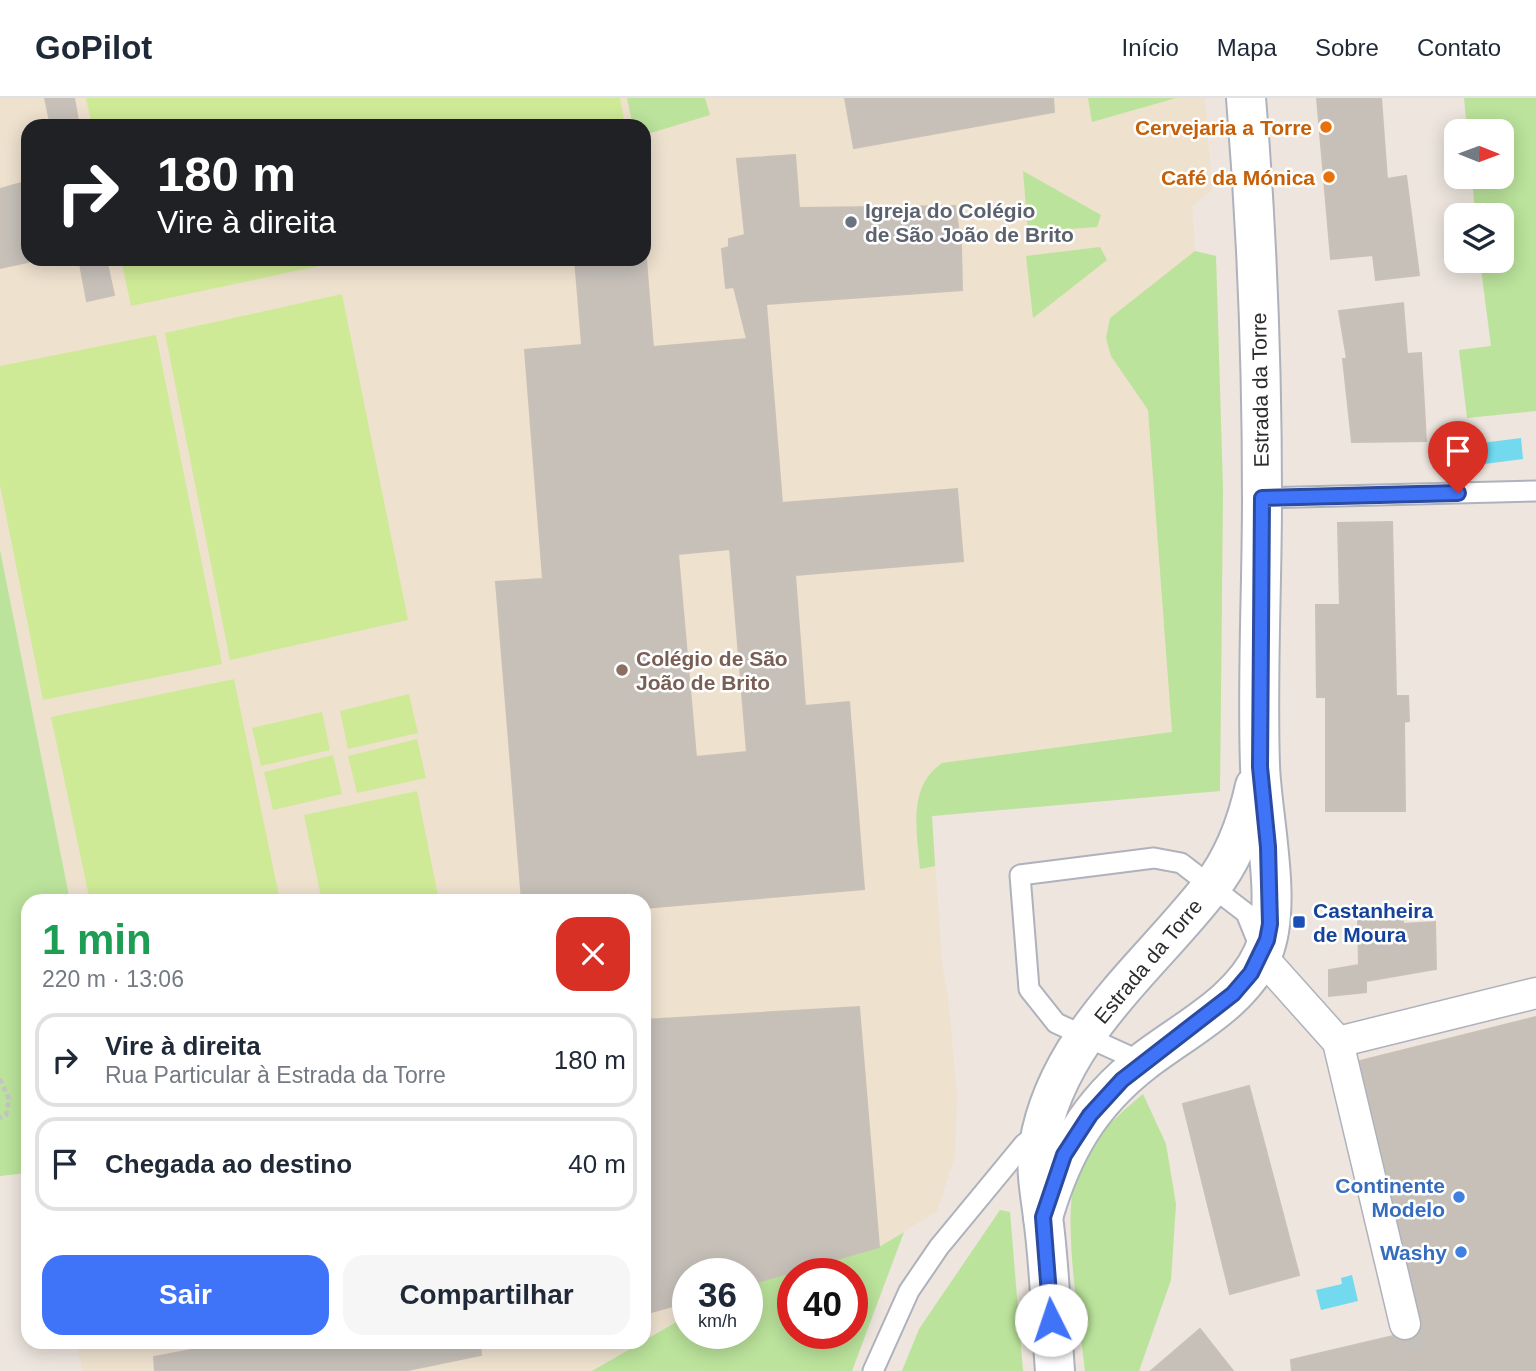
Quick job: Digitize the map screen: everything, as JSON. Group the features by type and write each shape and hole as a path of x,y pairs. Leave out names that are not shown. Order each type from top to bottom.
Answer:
{"street":[{"name":"Estrada da Torre","path":"1043,1217 1064,1155 1076,1133 1102,1101 1142,1062 1233,994 1261,956 1270,924 1268,847 1260,767 1262,498 1259,299 1246,98"},
{"name":"Estrada da Torre","path":"1055,1371 1043,1217 1036,1184 1043,1129 1056,1089 1085,1036 1131,978 1212,886 1235,850 1248,817 1260,767"},
{"path":"1261,956 1338,1042 1405,1324"},
{"path":"1338,1042 1536,993"}],"lane":[{"path":"1262,498 1536,491"},
{"name":"Estrada da Torre","path":"1142,1062 1056,1023 1029,989 1020,875 1154,858 1181,863 1246,913 1256,931 1261,956"},
{"path":"873,1371 909,1291 939,1247 1024,1144 1043,1129"}],"path":[{"path":"0,1079 9,1099 6,1115 0,1118"}],"shaded area":[{"name":"Colégio de São João de Brito","path":"0,98 1205,98 1212,190 1192,206 1195,251 1216,256 1223,490 1220,791 932,816 942,964 948,997 957,1095 955,1156 937,1211 879,1247 841,1258 777,1258 777,1276 763,1280 763,1258 672,1258 672,1324 651,1335 651,894 69,894 0,550"},
{"path":"78,1349 628,1349 592,1371 82,1371"}],"green space":[{"path":"86,98 620,98 624,119 90,119"},
{"path":"627,98 705,98 710,115 651,133 651,119 632,119"},
{"path":"1088,98 1176,98 1092,122"},
{"path":"1464,98 1536,98 1536,411 1467,418 1459,350 1491,346 1482,273 1514,273 1514,203 1474,203 1473,189 1514,189 1514,119 1466,119"},
{"path":"1023,171 1101,215 1097,227 1028,232"},
{"path":"1100,247 1107,260 1033,318 1026,256"},
{"path":"1195,251 1216,256 1223,490 1220,791 932,816 935,866 920,869 916,826 919,797 923,784 942,763 1172,732 1148,410 1111,356 1106,338 1110,318"},
{"path":"122,266 319,266 131,306"},
{"path":"342,294 408,620 230,660 165,333"},
{"path":"156,335 222,664 43,700 0,485 0,366"},
{"path":"0,550 69,894 21,894 21,1174 0,1176"},
{"path":"234,679 279,894 89,894 51,717"},
{"path":"409,694 418,733 348,749 340,711"},
{"path":"322,712 330,750 261,766 252,728"},
{"path":"417,739 426,778 357,793 348,756"},
{"path":"333,755 342,794 273,810 264,772"},
{"path":"417,791 438,894 321,894 304,815"},
{"path":"1143,1094 1166,1144 1176,1204 1171,1280 1139,1371 1085,1371 1071,1237 1073,1186 1079,1167 1091,1146 1115,1118"},
{"path":"1000,1210 1010,1212 1023,1371 902,1371 919,1329"},
{"path":"904,1232 868,1328 868,1258 841,1258 879,1247"},
{"path":"777,1276 777,1349 860,1349 852,1371 592,1371 630,1349 651,1349 651,1337 672,1324 672,1349 763,1349 763,1280"}],"water":[{"path":"1521,438 1523,459 1477,465 1474,444"},
{"path":"1352,1275 1358,1301 1321,1310 1316,1290 1342,1284 1341,1278"}],"building":[{"path":"45,98 74,98 78,119 50,119"},
{"path":"845,98 1053,98 1054,112 854,148"},
{"path":"1317,98 1381,98 1387,179 1406,176 1419,275 1376,280 1373,255 1331,259"},
{"path":"795,155 799,208 955,206 961,247 962,290 766,304 782,503 957,489 963,561 795,575 805,706 849,702 864,889 651,907 651,894 521,894 496,582 543,579 525,350 582,345 576,266 647,266 653,347 747,339 734,287 726,288 722,249 729,247 729,239 745,235 737,159","holes":["730,549 747,752 696,757 678,554"]},
{"path":"21,183 21,264 0,268 0,189"},
{"path":"80,266 108,266 114,295 87,301"},
{"path":"1403,303 1407,354 1421,353 1426,441 1352,442 1343,359 1347,359 1339,311"},
{"path":"1392,522 1396,696 1408,696 1409,721 1404,722 1405,811 1326,811 1326,697 1317,697 1316,605 1340,605 1338,523"},
{"path":"1403,917 1403,924 1435,922 1436,969 1366,981 1366,992 1329,996 1329,970 1359,965 1358,920"},
{"path":"859,1007 879,1247 841,1258 777,1258 777,1276 763,1280 763,1258 672,1258 672,1306 651,1312 651,1020"},
{"name":"Continente Modelo","path":"1536,1017 1536,1371 1292,1371 1291,1360 1393,1336 1401,1341 1410,1341 1422,1328 1360,1061"},
{"path":"1249,1086 1299,1275 1230,1294 1183,1104"},
{"path":"1200,1329 1233,1371 1151,1371"},
{"path":"196,1349 481,1349 481,1355 403,1371 155,1371 154,1357"}],"tunnel":[{"path":"1405,1324 1417,1371"}],"place":[{"name":"Cervejaria a Torre","path":"1326,127"},
{"name":"Café da Mónica","path":"1329,177"},
{"name":"Igreja do Colégio de São João de Brito","path":"851,222"},
{"name":"Colégio de São João de Brito","path":"622,670"},
{"name":"Castanheira de Moura","path":"1299,922"},
{"name":"Continente Modelo","path":"1459,1197"},
{"name":"Washy","path":"1461,1252"}],"route":[{"path":"1051,1320 1043,1217 1052,1185 1076,1133 1102,1101 1142,1062 1233,994 1251,973 1267,940 1270,924 1268,847 1260,767 1262,498 1458,493"}]}
